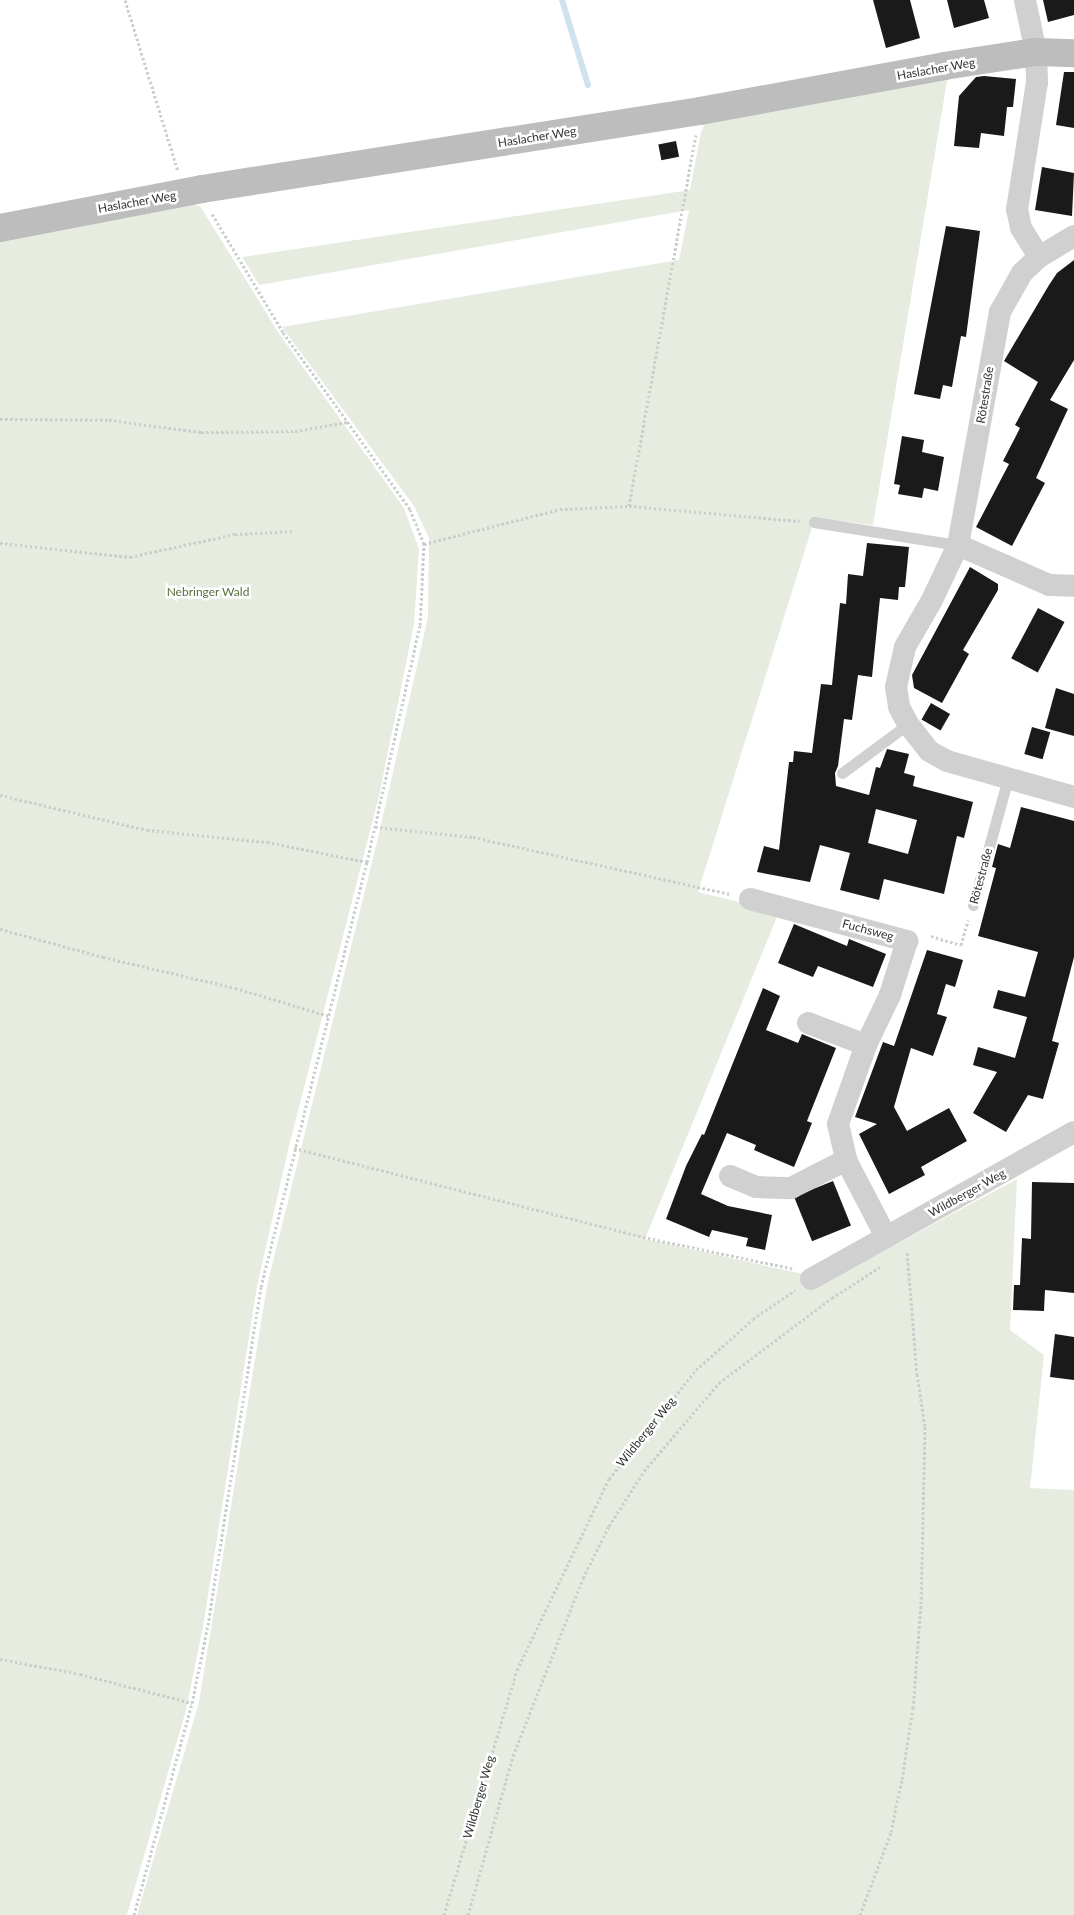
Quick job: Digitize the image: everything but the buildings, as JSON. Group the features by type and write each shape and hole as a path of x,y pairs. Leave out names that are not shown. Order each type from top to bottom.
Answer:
{"street":[{"path":"1025,0 1036,52 1036,91 1017,209 1021,228 1038,257"},
{"name":"Haslacher Weg","path":"0,228 194,191 700,111 1036,52 1074,53"},
{"name":"Rötestraße","path":"1074,236 1038,257 1022,274 1000,312 958,545 936,594 905,648 898,667 896,687 900,707 908,724 930,751 947,761 1074,797"},
{"path":"958,545 1049,585 1074,586"},
{"name":"Fuchsweg","path":"750,899 907,941 890,995 866,1045 838,1124 846,1160 898,1239"},
{"path":"808,1023 866,1045"},
{"name":"Wildberger Weg","path":"811,1279 898,1239 1074,1132"},
{"path":"730,1176 756,1187 791,1188 846,1160"}],"lane":[{"path":"814,522 958,545"},
{"path":"842,773 908,724"},
{"name":"Rötestraße","path":"973,905 1008,778"}],"path":[{"path":"125,0 194,191 209,209 282,332 410,509 424,544 420,625 376,827 294,1148 261,1287 208,1625 192,1703 134,1915"},
{"path":"629,506 693,160"},
{"path":"0,419 109,420 201,432 295,430 348,422"},
{"path":"424,544 560,509 629,506 814,522"},
{"path":"0,543 130,557 235,534 293,531"},
{"path":"0,795 147,830 258,841 368,862"},
{"path":"376,827 473,837 750,899"},
{"name":"Rötestraße","path":"931,936 961,945 973,905"},
{"path":"0,929 102,957 235,988 329,1016"},
{"path":"294,1148 643,1236 789,1266 811,1279"},
{"path":"898,1239 899,1255"},
{"path":"860,1915 891,1832 902,1779 913,1708 921,1604 926,1514 925,1426 898,1239"},
{"path":"468,1915 512,1756 583,1578 614,1518 644,1471 718,1383 832,1298 882,1266"},
{"name":"Wildberger Weg","path":"444,1915 517,1670 609,1479 696,1370 753,1319 811,1279"},
{"path":"0,1659 80,1674 192,1703"}],"green space":[{"path":"948,75 873,525 815,518 698,892 779,912 645,1239 830,1280 1017,1179 1010,1330 1044,1355 1030,1488 1074,1490 1074,1915 137,1915 199,1702 267,1286 378,838 428,617 429,538 414,506 282,327 679,260 689,210 259,285 242,257 690,190 701,132 708,118"},
{"name":"Nebringer Wald","path":"181,202 200,206 280,335 404,508 419,549 414,624 379,796 289,1146 257,1286 203,1627 186,1710 127,1915 0,1915 0,237"}],"waterway":[{"path":"562,0 588,85"}]}
